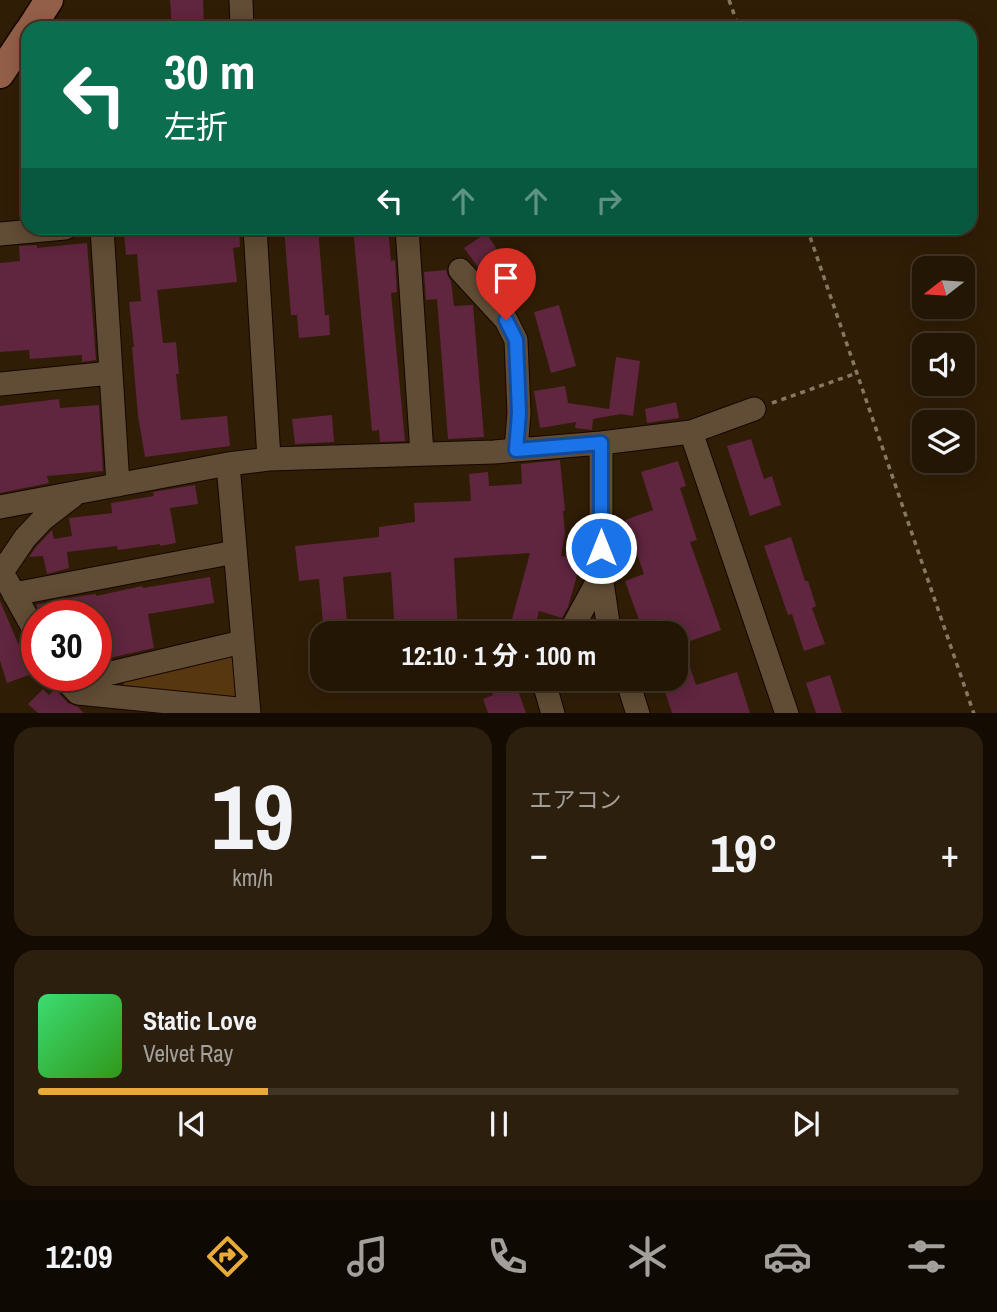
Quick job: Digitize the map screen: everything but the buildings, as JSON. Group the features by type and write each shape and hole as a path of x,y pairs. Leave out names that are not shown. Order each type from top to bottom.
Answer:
{"main road":[{"path":"35,21 49,0"},
{"path":"0,74 21,42"}],"street":[{"path":"241,0 242,21"},
{"path":"0,234 21,232"},
{"path":"102,235 118,485"},
{"path":"254,235 269,460"},
{"path":"407,235 422,454"},
{"path":"460,270 506,320 516,340 519,413 516,450"},
{"path":"0,384 111,373"},
{"path":"0,507 228,464 516,450 691,432 754,409"},
{"path":"691,432 787,713"},
{"path":"601,443 601,575 608,621"},
{"path":"76,691 248,712 228,464"},
{"path":"21,606 1,574 25,538 43,519 77,493"},
{"path":"14,594 235,552"},
{"path":"576,621 601,575"},
{"path":"112,669 242,642"},
{"path":"547,691 553,713"},
{"path":"631,691 638,713"}],"path":[{"path":"729,0 736,21"},
{"path":"809,235 974,713"},
{"path":"754,409 857,373"}],"shaded area":[{"path":"223,656 235,656 240,690 236,699 124,687 123,680"}],"route":[{"path":"506,320 516,340 519,375 516,450 601,443 601,548"}]}
